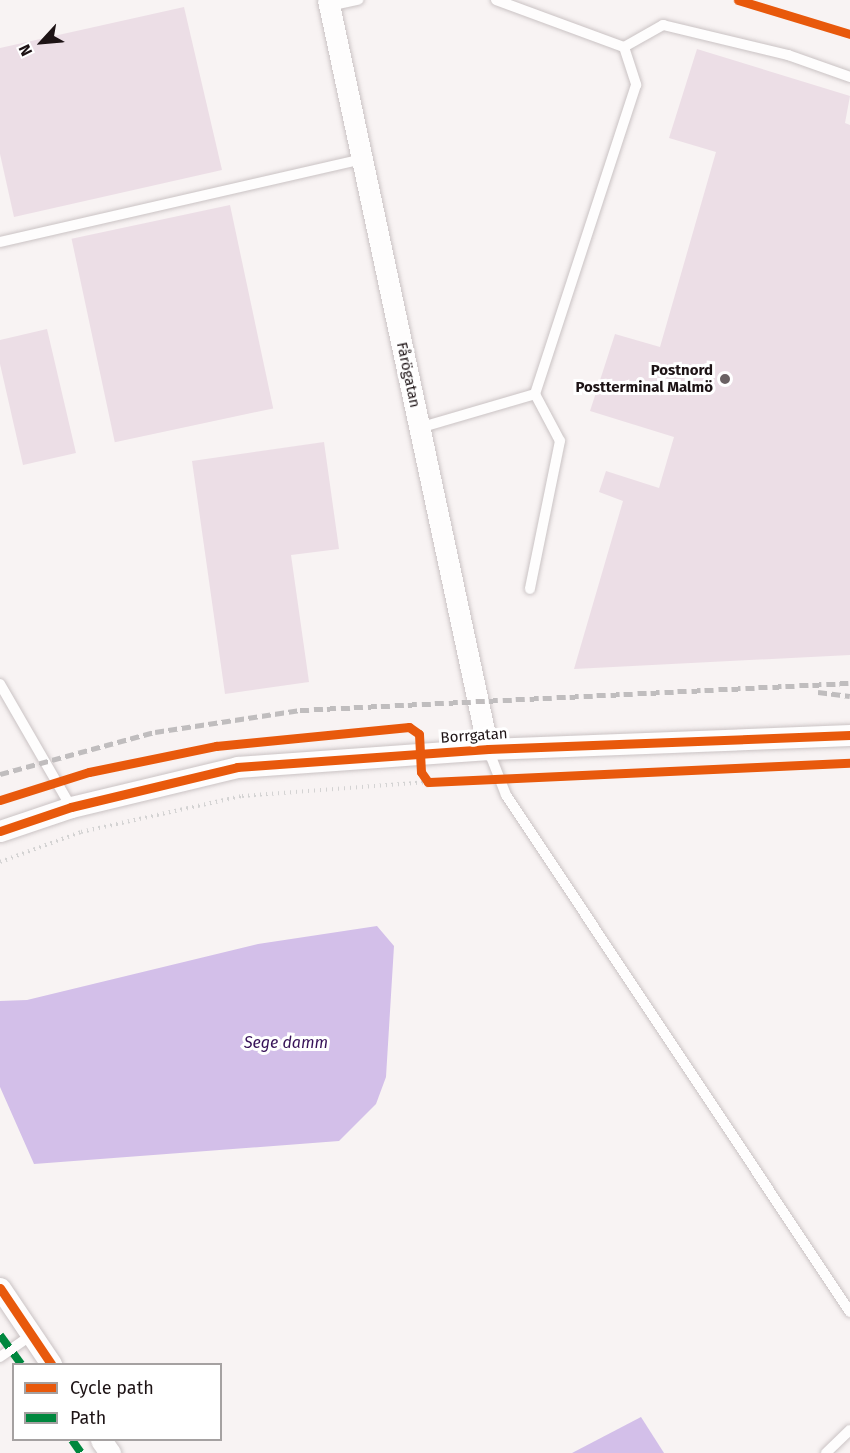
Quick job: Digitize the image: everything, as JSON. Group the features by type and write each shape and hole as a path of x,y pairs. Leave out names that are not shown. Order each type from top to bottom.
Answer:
{"street":[{"name":"Fårögatan","path":"329,3 488,749"},
{"name":"Borrgatan","path":"0,831 71,807 237,767 488,749 850,735"},
{"path":"0,1288 50,1363"}],"lane":[{"path":"329,3 358,0"},
{"path":"496,0 624,47 663,25 788,55 850,77"},
{"path":"530,589 560,441 535,393 636,85 624,47"},
{"path":"0,242 362,159"},
{"path":"419,428 535,393"},
{"path":"0,684 71,807"},
{"path":"488,749 506,795 850,1312"},
{"path":"0,1357 32,1335"},
{"path":"826,1453 850,1430"}],"path":[{"path":"0,862 81,832 242,796 428,783"}],"water":[{"name":"Sege damm","path":"377,926 394,946 386,1077 376,1104 339,1141 34,1164 0,1087 0,1001 27,1000 258,944"},
{"path":"641,1417 664,1453 572,1453"}],"building":[{"path":"184,7 222,170 14,217 0,154 0,48"},
{"name":"Postnord Postterminal Malmö","path":"697,49 850,96 845,123 850,125 850,655 574,669 623,501 599,492 606,471 659,488 674,437 590,411 615,334 660,347 716,152 669,138"},
{"path":"230,205 273,408 115,442 72,239"},
{"path":"47,329 76,453 23,465 0,364 0,340"},
{"path":"324,442 339,549 291,555 309,682 225,694 192,461"}],"railway":[{"path":"0,774 155,732 300,710 850,683"},
{"path":"818,692 850,696"}],"marked path":[{"path":"0,1335 20,1363"},
{"path":"73,1441 81,1453"}],"cycle path":[{"path":"738,0 850,34"},
{"path":"0,800 89,772 216,746 409,727 419,734 421,772 428,782 850,763"},
{"path":"0,831 71,807 237,767 488,749 850,735"},
{"path":"0,1288 50,1363"}],"place":[{"name":"Postnord Postterminal Malmö","path":"725,379"}]}
